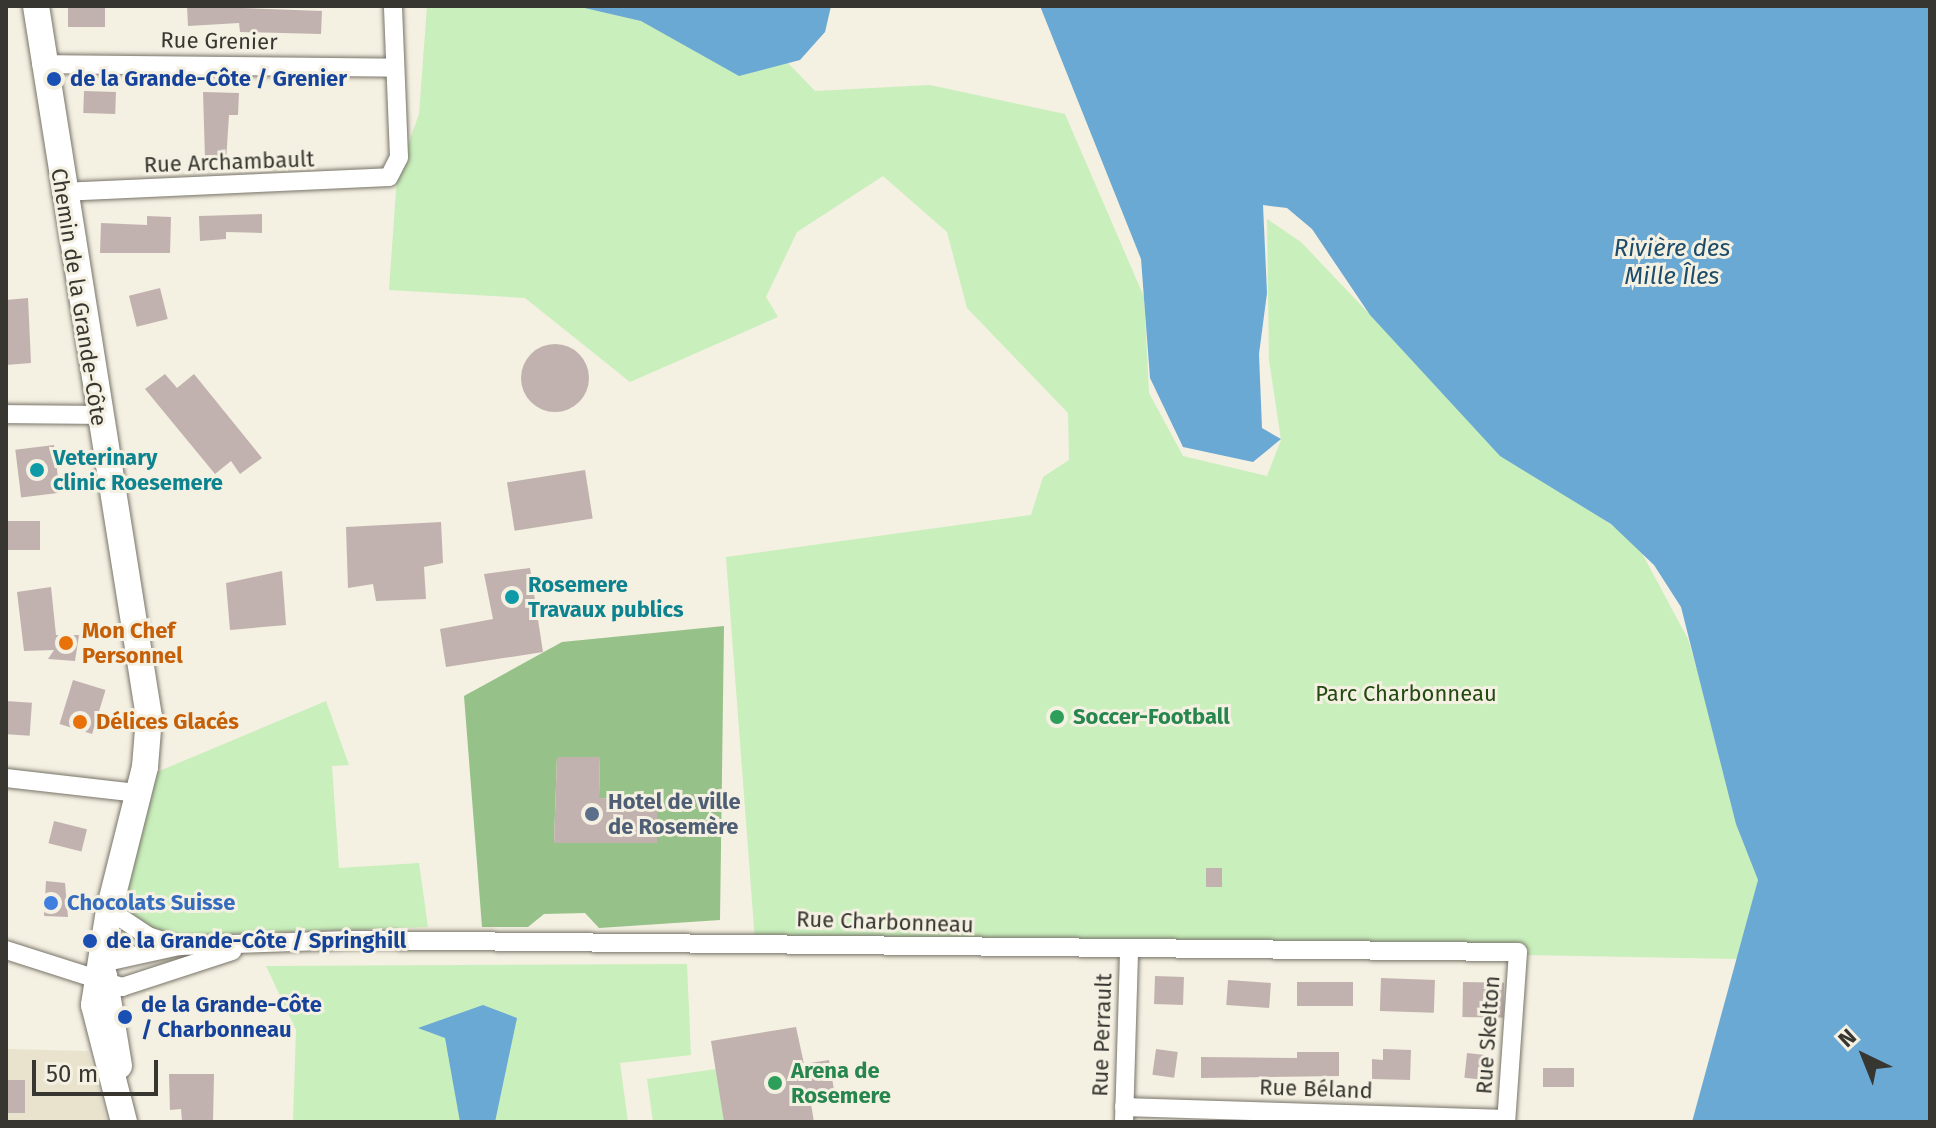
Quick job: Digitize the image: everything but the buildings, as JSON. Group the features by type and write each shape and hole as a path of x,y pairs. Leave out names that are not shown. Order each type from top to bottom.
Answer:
{"main road":[{"name":"Chemin de la Grande-Côte","path":"36,6 41,64 61,192 147,686 149,739 109,910 97,1031 123,1114"}],"street":[{"path":"393,6 395,68"},
{"name":"Rue Grenier","path":"41,64 395,68"},
{"name":"Rue Archambault","path":"61,192 364,182 396,172 395,68"},
{"path":"6,414 98,415"},
{"path":"6,778 138,793"},
{"name":"Rue Charbonneau","path":"109,910 148,936 179,946 732,940 1129,950 1518,952"},
{"name":"Rue Charbonneau","path":"102,976 122,987 250,945"},
{"name":"Rue Charbonneau","path":"102,976 179,946"},
{"path":"6,950 102,976"},
{"name":"Rue Perrault","path":"1124,1114 1129,950"},
{"name":"Rue Skelton","path":"1506,1120 1518,952"},
{"name":"Rue Béland","path":"1124,1114 1506,1120"}],"shaded area":[{"path":"6,1049 88,1051 107,1122 6,1122"}],"green space":[{"name":"Parc Charbonneau","path":"427,6 831,6 825,32 788,63 815,91 930,85 1065,114 1144,297 1149,393 1183,456 1267,476 1281,440 1269,360 1267,219 1301,242 1471,421 1637,544 1688,639 1758,880 1739,959 755,941 726,557 1031,515 1043,477 1069,460 1068,413 967,308 947,232 883,176 797,232 766,297 778,317 630,382 525,298 389,290 397,176 419,114"},
{"path":"724,626 720,920 599,928 585,913 544,914 528,927 482,927 464,696 562,642","holes":["557,757 600,757 599,798 657,800 657,843 554,842"]},
{"path":"326,701 349,765 332,766 339,868 419,863 428,927 166,936 128,915 124,903 157,772"},
{"path":"687,964 691,1055 620,1063 628,1122 293,1122 296,1030 266,966"},
{"path":"730,1067 738,1122 653,1122 647,1079"}],"water":[{"path":"576,6 831,6 825,32 800,60 739,76 641,21"},
{"name":"Rivière des Mille Îles","path":"1040,6 1930,6 1930,1122 1692,1122 1758,880 1736,824 1681,607 1654,565 1611,524 1500,456 1370,315 1312,229 1287,208 1263,205 1267,293 1259,354 1262,428 1281,439 1253,462 1183,447 1150,378 1141,259"},
{"path":"483,1005 517,1018 495,1122 460,1122 445,1038 418,1028"}],"place":[{"name":"de la Grande-Côte / Grenier","path":"54,79"},
{"name":"Veterinary clinic Roesemere","path":"37,470"},
{"name":"Rosemere Travaux publics","path":"512,597"},
{"name":"Mon Chef Personnel","path":"66,643"},
{"name":"Soccer-Football","path":"1057,717"},
{"name":"Délices Glacés","path":"80,722"},
{"name":"Hotel de ville de Rosemère","path":"592,814"},
{"name":"Chocolats Suisse","path":"51,903"},
{"name":"de la Grande-Côte / Springhill","path":"90,941"},
{"name":"de la Grande-Côte / Charbonneau","path":"125,1017"},
{"name":"Arena de Rosemere","path":"775,1083"}]}
